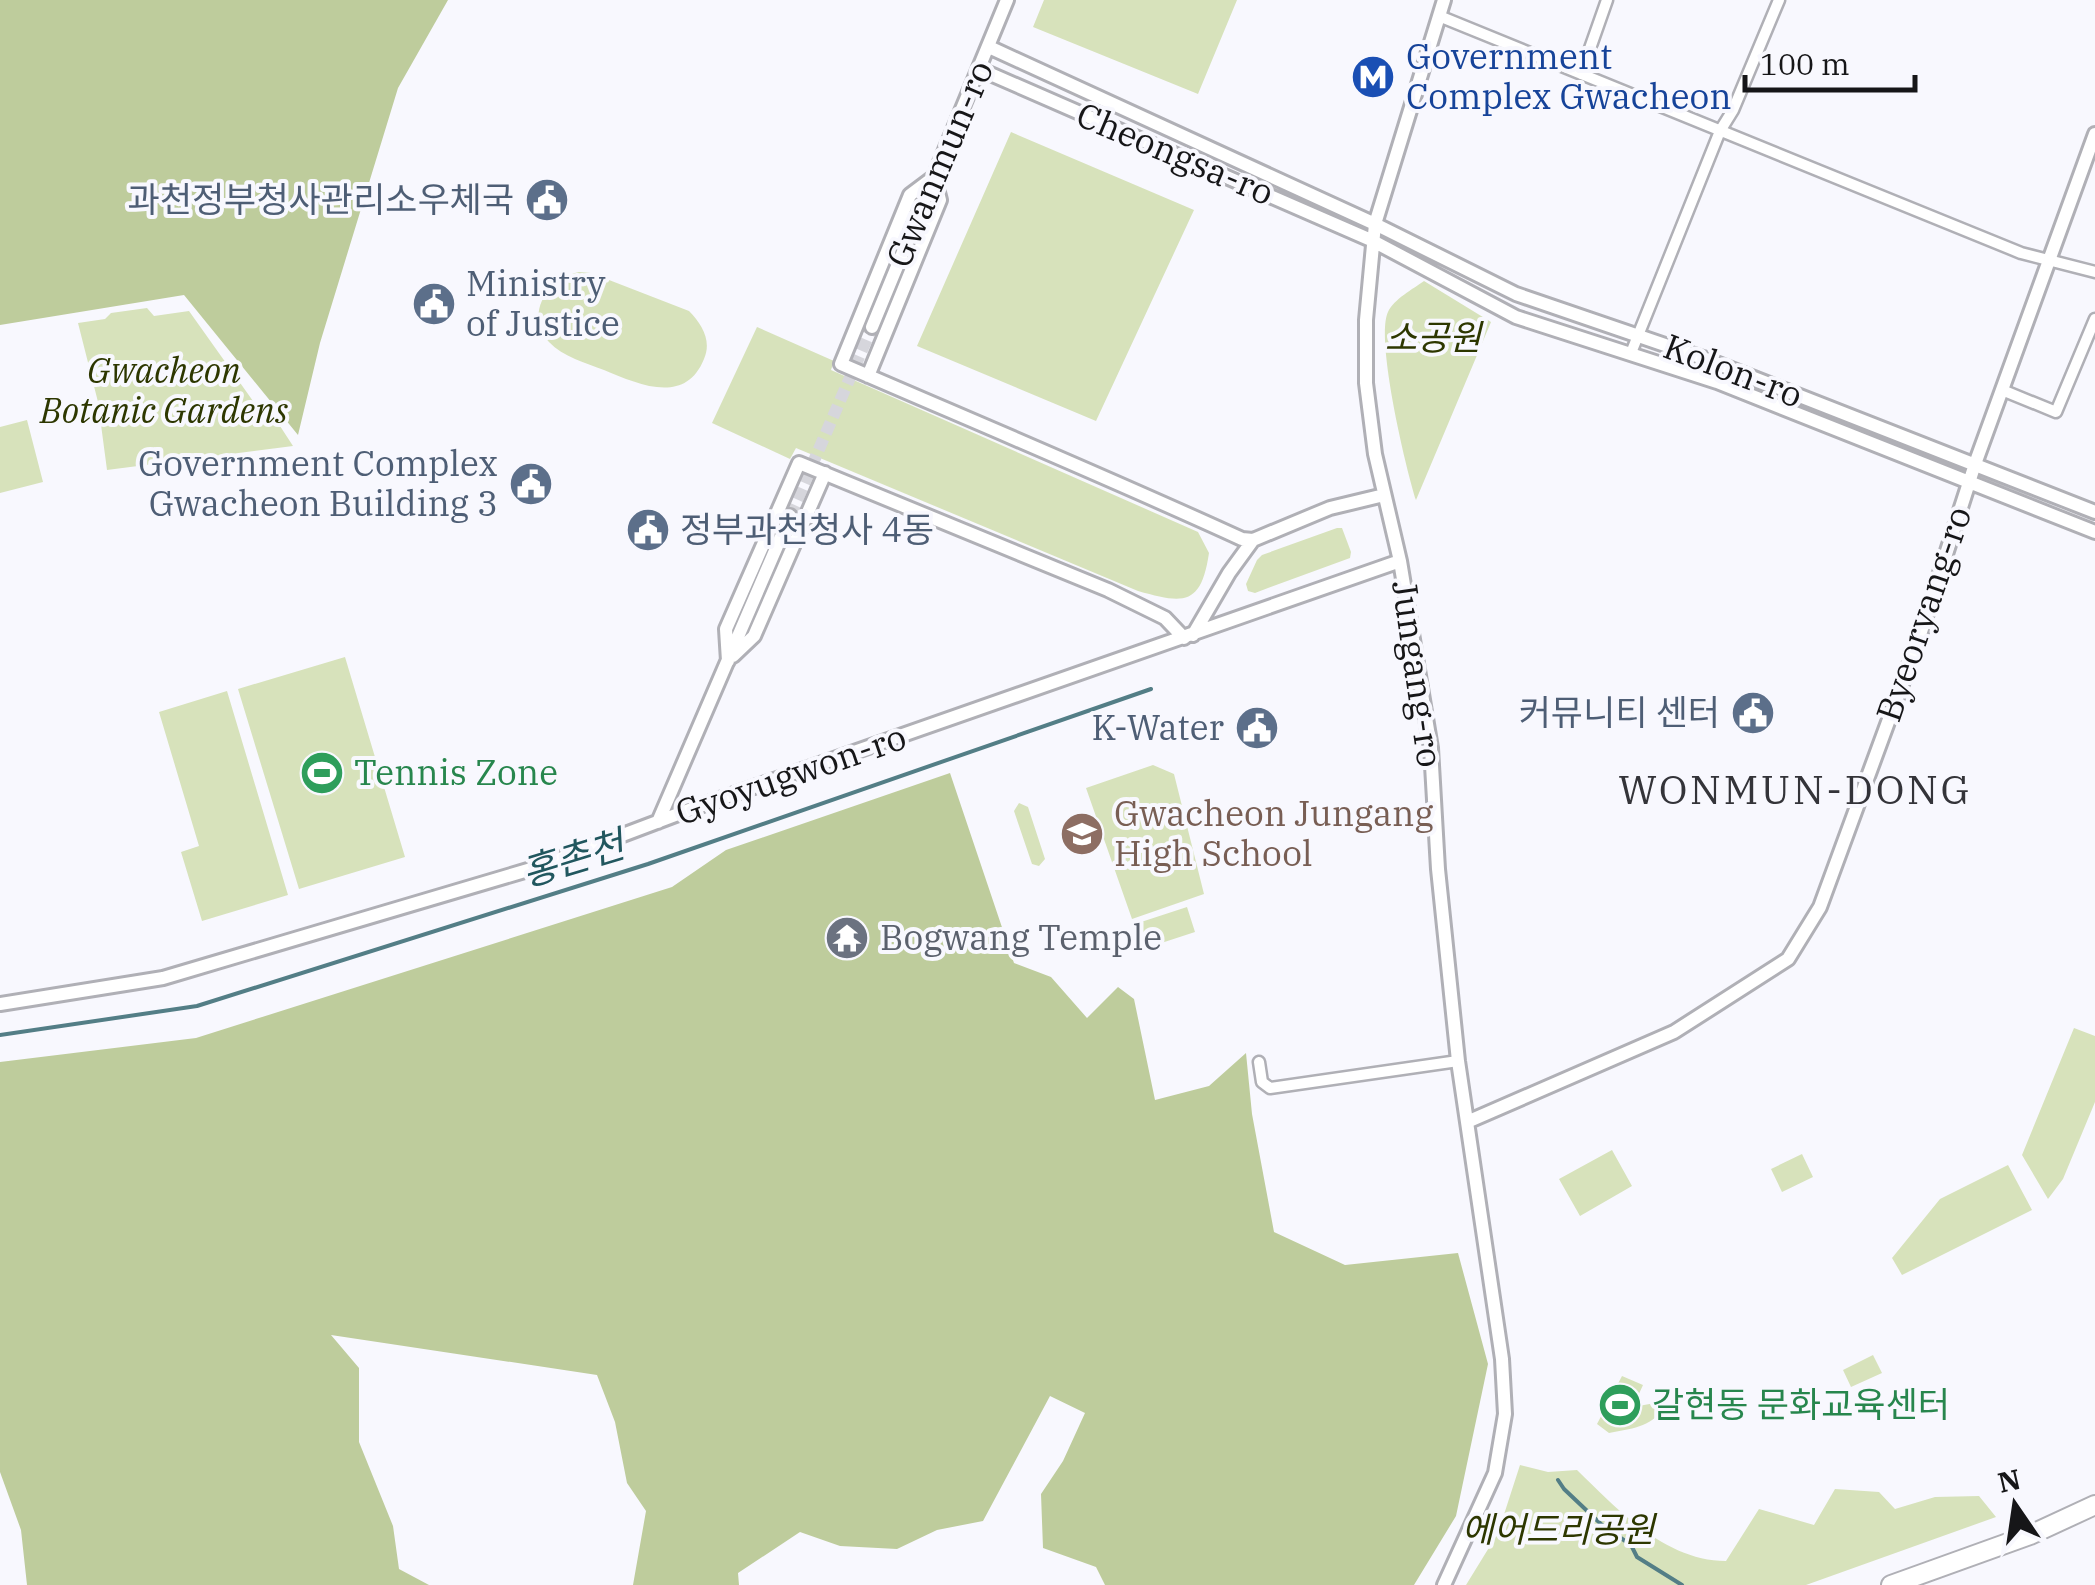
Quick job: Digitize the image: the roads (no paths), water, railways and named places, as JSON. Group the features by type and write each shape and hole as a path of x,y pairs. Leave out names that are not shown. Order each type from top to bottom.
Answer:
{"highway":[{"path":"1891,1585 2030,1536 2095,1505"}],"street":[{"name":"Gwanmun-ro","path":"872,327 1008,0"},
{"name":"Jungang-ro","path":"1444,0 1371,240 1366,320 1366,383 1431,748 1438,869 1458,1061 1502,1359 1505,1414 1495,1472 1444,1585"},
{"path":"1581,74 1607,0"},
{"path":"1632,353 1720,131 1733,110 1779,0"},
{"path":"1439,16 2049,262 2068,263 2095,272"},
{"name":"Cheongsa-ro","path":"989,47 1375,224"},
{"name":"Cheongsa-ro","path":"979,69 1371,240 1516,317 1717,382 2095,532"},
{"name":"Byeoryang-ro","path":"1467,1122 1674,1032 1788,959 1820,907 1920,635 1975,464 2095,134"},
{"path":"868,376 940,200 934,177 910,194 841,364 868,376 1065,458 1242,539 1253,540 1330,508 1384,495"},
{"name":"Kolon-ro","path":"1375,224 1516,294 1638,334 2095,512"},
{"path":"2002,390 2056,412 2095,320"},
{"path":"728,661 726,630 798,462 1108,590 1165,618 1188,637 1253,540"},
{"path":"728,661 754,636 825,473"},
{"path":"658,822 790,516"},
{"name":"Gyoyugwon-ro","path":"0,1004 163,978 538,867 1400,560"},
{"path":"1259,1062 1262,1082 1270,1088 1458,1061"}],"waterway":[{"name":"홍촌천","path":"0,1035 197,1006 648,864 1151,689"},
{"path":"1558,1480 1602,1525 1631,1545 1637,1557 1682,1585"}],"tunnel":[{"path":"790,516 872,327"}],"place":[{"name":"Government Complex Gwacheon","path":"1373,77"},
{"name":"과천정부청사관리소우체국","path":"547,200"},
{"name":"Ministry of Justice","path":"434,304"},
{"name":"Government Complex Gwacheon Building 3","path":"531,484"},
{"name":"정부과천청사 4동","path":"648,530"},
{"name":"커뮤니티 센터","path":"1753,713"},
{"name":"K-Water","path":"1257,728"},
{"name":"Tennis Zone","path":"322,773"},
{"name":"Gwacheon Jungang High School","path":"1082,834"},
{"name":"Bogwang Temple","path":"847,938"},
{"name":"갈현동 문화교육센터","path":"1620,1405"}],"district":[{"name":"WONMUN-DONG","path":"1795,790"}],"park label":[{"name":"소공원","path":"1433,338"},
{"name":"Gwacheon Botanic Gardens","path":"164,391"},
{"name":"에어드리공원","path":"1558,1530"}]}
